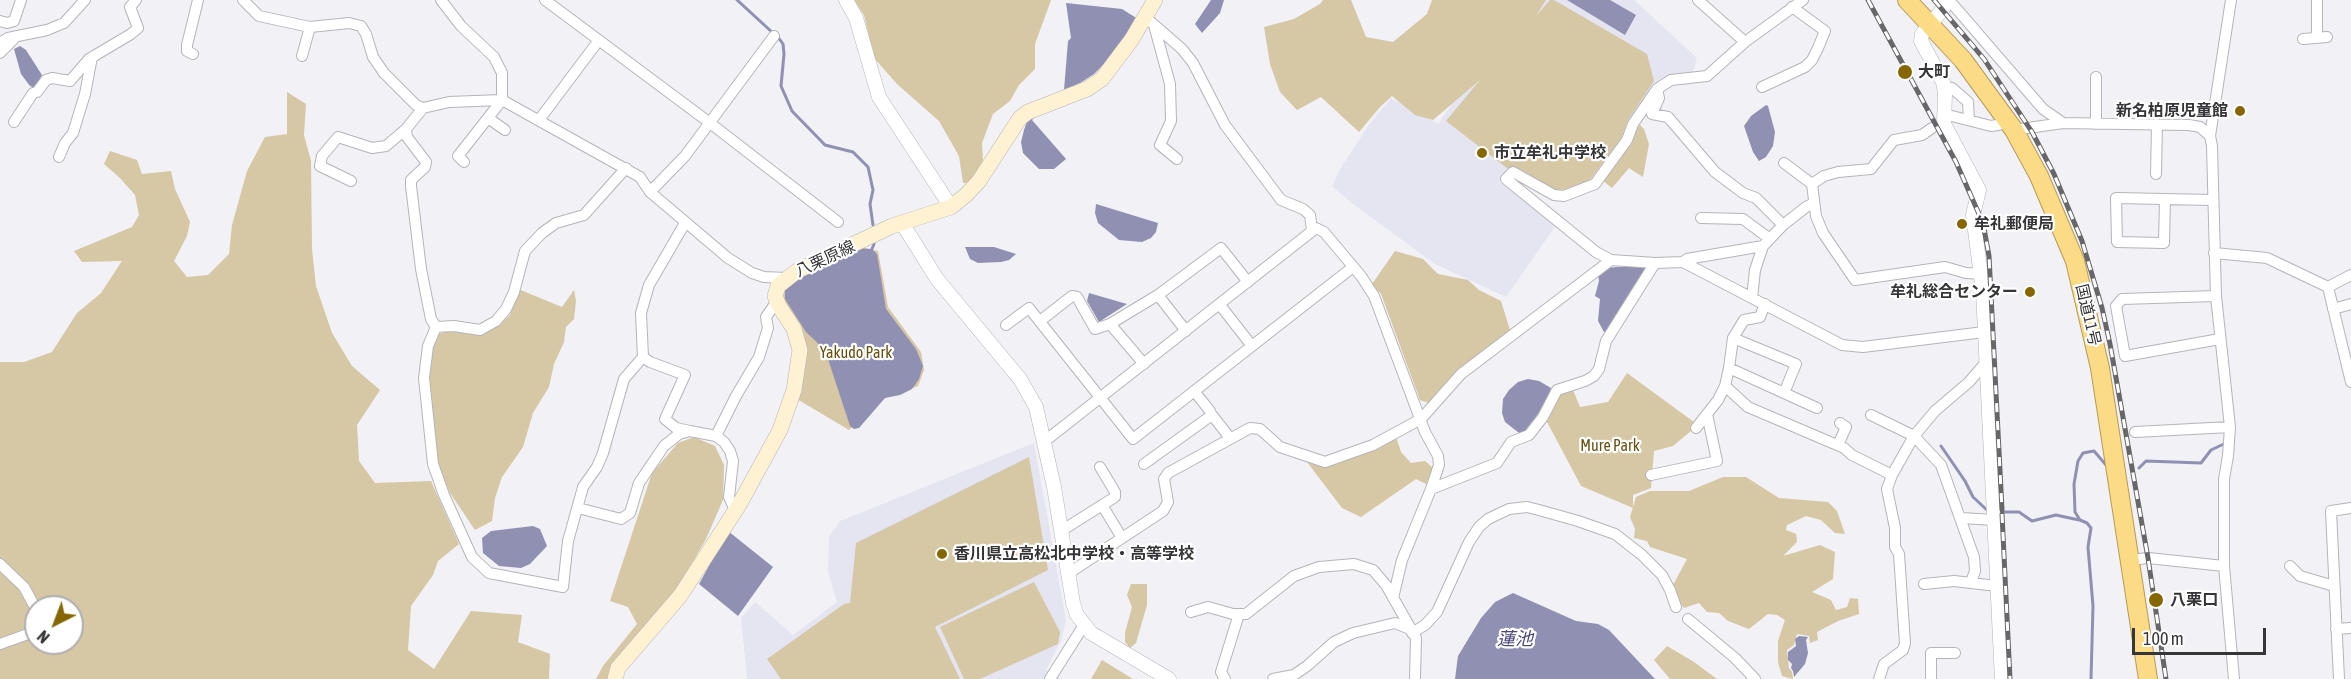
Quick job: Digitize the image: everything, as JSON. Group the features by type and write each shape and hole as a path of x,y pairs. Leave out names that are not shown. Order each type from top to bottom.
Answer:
{"highway":[{"name":"国道11号","path":"1907,0 1963,60 2011,127 2040,176 2075,261 2100,368 2148,679"}],"main road":[{"name":"八栗原線","path":"777,301 775,296 777,286 786,278 902,224 951,207 979,181 1014,126 1028,111 1087,89 1102,79 1149,20 1155,0"},
{"path":"615,679 618,668 680,596 735,510 780,430 797,373 800,350 794,330 777,301"}],"street":[{"path":"2,24 14,21 21,0"},
{"path":"0,43 18,36 47,30 64,22 85,0"},
{"path":"14,122 33,93 37,92 46,80 52,78 70,81 92,57 132,34 138,28 130,7 135,0"},
{"path":"193,54 187,51 187,45 198,0"},
{"path":"243,0 259,16 310,27 349,23 361,26 374,57 384,73 416,105 423,108 449,102 502,100 640,177 650,192 728,258 752,273 764,277 786,278"},
{"path":"441,0 461,26 494,57 502,73 502,100 458,156 464,162"},
{"path":"545,0 838,222"},
{"path":"846,0 856,18 879,97 951,207"},
{"path":"1698,0 1745,42"},
{"path":"1803,0 1745,42 1707,76 1671,80 1657,89 1633,124 1627,140 1595,184 1564,195 1554,195 1513,172 1506,179 1596,252 1611,260 1683,262 1842,345 1863,346 1984,332"},
{"path":"1945,0 1942,9 1922,34 1921,41 1940,75 1943,87 1944,124 1979,190 1973,215 1982,274 2001,679"},
{"path":"1949,0 2043,110 2063,123"},
{"path":"2230,0 2210,136 2216,296 2230,427 2224,479 2224,566 2234,679"},
{"path":"2303,39 2322,38 2317,0"},
{"path":"1762,87 1805,67 1812,60 1825,31 1792,7"},
{"path":"1149,20 1170,84 1171,121 1160,145 1177,159"},
{"path":"1149,20 1182,49 1193,63 1225,125 1281,200 1303,209 1310,215 1312,230"},
{"path":"302,56 310,27"},
{"path":"0,53 18,36"},
{"path":"650,192 685,156 774,36"},
{"path":"539,120 599,40"},
{"path":"59,157 76,124 92,57"},
{"path":"2096,77 2096,124"},
{"path":"1943,87 1952,87 1968,102 1969,120"},
{"path":"1657,89 1659,98 1652,114 1668,117 1715,172 1743,193 1756,198 1783,225"},
{"path":"351,181 320,166 322,156 338,137 372,148 386,146 423,108"},
{"path":"1944,114 1991,126 2011,127 2063,123 2189,125 2200,127 2210,136"},
{"path":"488,118 505,130"},
{"path":"2156,174 2157,124"},
{"path":"1812,184 1824,176 1838,172 1871,169 1894,140 1922,135 1932,128"},
{"path":"405,129 407,137 426,162 425,167 411,180 411,186 421,268 431,319 436,327"},
{"path":"1784,163 1812,184 1814,203 1824,233 1855,280 1945,267 1966,273 1982,274"},
{"path":"436,327 454,326 480,330 496,321 506,309 514,292 525,251 542,233 556,223 584,215 626,168"},
{"path":"2165,199 2164,243 2117,242 2116,198 2165,199 2213,200"},
{"path":"1752,298 1755,270 1766,243 1783,225 1814,203"},
{"path":"1701,218 1743,219 1766,243"},
{"path":"436,327 428,346 424,365 433,464 444,495 472,557 489,573 563,587 568,542 583,487 597,467 603,453 624,379 643,357 641,313 649,285 685,223"},
{"path":"902,224 938,279 1029,393 1036,407 1045,441 1077,615 1091,633 1169,679"},
{"path":"1045,441 1316,228 1324,232 1374,296 1421,419 1438,456 1439,465 1402,560 1393,598"},
{"path":"1683,262 1687,259 1766,243"},
{"path":"1040,321 1072,296 1077,297 1095,329 1110,324 1158,295 1221,248 1248,282"},
{"path":"2214,253 2267,258 2328,287"},
{"path":"1068,573 1162,512 1168,502 1164,479 1168,473 1250,428 1260,429 1280,447 1325,462 1373,445 1421,419 1461,374 1611,260"},
{"path":"1431,489 1497,463 1511,442 1529,435 1543,417 1557,390 1585,381 1594,375 1599,369 1606,341 1655,263"},
{"path":"1006,324 1029,308 1133,439 1353,267"},
{"path":"2328,287 2351,275"},
{"path":"2328,287 2333,309 2347,345 2351,382"},
{"path":"1158,295 1186,331"},
{"path":"2216,296 2122,299 2116,306 2125,356 2220,339"},
{"path":"717,436 736,396 759,357 768,328 766,317 777,301"},
{"path":"1696,428 1718,400 1725,386 1730,368 1733,338 1744,320 1760,317 1765,304"},
{"path":"2333,309 2351,304"},
{"path":"1220,305 1252,346"},
{"path":"1110,324 1144,364"},
{"path":"1733,338 1796,364 1784,393"},
{"path":"643,357 684,375 665,419 676,428 717,436 724,442 733,461 729,497 735,510"},
{"path":"1878,679 1884,664 1903,650 1905,643 1899,554 1895,547 1895,528 1887,489 1892,475 1914,436 1935,411 1969,382 1987,361"},
{"path":"1730,368 1817,408"},
{"path":"1725,386 1748,407 1838,445 1852,455 1892,475"},
{"path":"1194,391 1210,411"},
{"path":"1651,475 1717,461 1707,414"},
{"path":"1144,465 1212,415 1230,438"},
{"path":"1871,415 1914,436 1941,465 1962,518 1974,557 1975,571 1971,582"},
{"path":"1838,445 1846,426 1840,423"},
{"path":"2135,432 2230,427"},
{"path":"578,508 621,519 630,513 639,483 664,446 679,434 690,431"},
{"path":"1155,456 1168,473"},
{"path":"1062,531 1115,497 1115,492 1100,467"},
{"path":"1102,505 1122,538"},
{"path":"1273,679 1293,675 1335,642 1353,633 1395,623 1411,631 1425,625 1437,612 1469,542 1479,527 1488,519 1509,509 1527,507 1578,520 1615,534 1642,555 1662,575 1671,590 1676,607"},
{"path":"2338,679 2331,511 2351,508"},
{"path":"1962,518 1994,520"},
{"path":"2129,560 2148,558 2224,566"},
{"path":"0,564 24,587 28,595"},
{"path":"1191,612 1209,607 1246,614 1294,576 1319,567 1354,564 1373,570 1386,585 1416,639 1413,678"},
{"path":"2290,566 2300,576 2334,586"},
{"path":"1924,584 1954,581 1997,586"},
{"path":"1225,679 1221,672 1239,614"},
{"path":"1688,619 1735,658 1755,679"},
{"path":"1050,679 1084,625"},
{"path":"2336,629 2351,628"},
{"path":"0,644 24,635"},
{"path":"1931,679 1931,652 1954,653"}],"shaded area":[{"name":"市立牟礼中学校","path":"1526,0 1634,0 1697,58 1692,74 1667,76 1658,81 1630,121 1623,140 1590,183 1558,193 1508,170 1499,182 1556,225 1506,297 1435,264 1332,186 1342,166 1369,125 1391,98 1438,124"},
{"name":"香川県立高松北中学校・高等学校","path":"1034,443 1066,620 1061,641 1046,670 1061,679 747,679 741,618 755,602 793,635 837,602 828,571 829,537 840,521"}],"green space":[{"path":"854,0 1051,0 1035,44 1035,69 1019,85 1010,101 993,114 982,143 983,161 972,183 963,183 959,156 939,121 897,84 874,58 864,15"},
{"path":"1323,0 1351,0 1366,37 1393,42 1427,14 1432,0 1546,0 1536,16 1550,0 1554,0 1647,54 1654,81 1628,120 1621,139 1589,181 1571,189 1556,190 1521,171 1507,168 1446,121 1480,80 1433,120 1415,115 1392,96 1359,132 1321,97 1297,110 1280,92 1270,64 1264,27 1294,19"},
{"path":"287,92 306,104 304,135 311,161 312,249 316,286 332,333 352,366 380,390 357,425 359,461 375,483 431,481 459,544 438,561 433,575 411,606 408,650 434,669 471,611 522,615 518,642 550,654 549,679 0,679 0,362 24,362 52,352 77,313 101,293 122,261 82,262 74,251 132,227 139,215 135,195 104,164 110,151 137,160 142,174 171,171 175,189 190,222 187,236 174,261 187,277 208,275 229,254 232,225 247,171 265,137 287,134"},
{"path":"1640,125 1644,129 1649,144 1643,177 1629,168 1612,188 1602,180"},
{"name":"Yakudo Park","path":"859,247 878,251 888,307 921,352 924,370 918,386 885,398 849,430 797,399 802,361 781,297 783,288"},
{"path":"1395,251 1423,259 1438,274 1468,280 1479,290 1501,301 1510,330 1429,403 1420,400 1381,294 1372,284"},
{"path":"518,289 562,307 574,290 576,301 574,319 566,327 564,342 554,364 549,387 533,413 523,447 502,477 495,498 492,521 475,530 450,493 436,461 428,380 430,351 439,334 453,329 478,332 497,327 510,315"},
{"name":"Mure Park","path":"1627,373 1698,425 1673,446 1654,451 1651,488 1633,495 1633,508 1581,486 1545,418 1560,393 1573,390 1580,407 1608,402"},
{"path":"694,437 715,446 724,465 723,500 706,539 677,589 621,671 620,679 596,679 603,666 637,624 628,607 610,601 652,473 678,443"},
{"path":"1396,437 1401,452 1411,463 1425,461 1433,468 1426,484 1416,479 1361,517 1342,508 1307,462 1325,468"},
{"name":"香川県立高松北中学校・高等学校","path":"1029,457 1048,570 935,627 960,679 781,679 767,659 844,604 850,603 856,543"},
{"path":"1723,477 1746,477 1779,498 1828,502 1837,511 1845,534 1835,533 1821,520 1806,516 1787,525 1786,530 1796,534 1797,542 1783,556 1820,545 1835,552 1833,579 1812,592 1831,600 1836,610 1847,607 1850,598 1858,599 1859,614 1838,621 1817,632 1818,640 1810,643 1809,636 1797,634 1794,645 1787,650 1793,679 1782,676 1778,662 1778,641 1785,620 1777,615 1768,614 1749,629 1728,621 1719,613 1707,612 1699,603 1684,608 1678,600 1673,585 1687,559 1650,547 1647,541 1634,538 1635,529 1630,517 1636,497 1650,491 1689,491"},
{"path":"1034,582 1060,632 1058,644 980,679 964,679 940,627"},
{"path":"1131,584 1147,584 1147,605 1136,643 1130,648 1125,642 1125,633 1132,607 1127,595"},
{"path":"1667,646 1717,679 1670,679 1654,660"},
{"path":"1102,660 1133,679 1091,679"}],"water":[{"path":"1211,0 1224,0 1220,13 1202,33 1195,24"},
{"path":"1567,0 1610,0 1636,15 1625,35"},
{"path":"1066,3 1122,9 1138,19 1107,61 1094,74 1064,90 1068,41 1071,38"},
{"path":"20,46 26,50 42,75 35,88 30,86 21,74 14,49"},
{"path":"1766,105 1775,132 1773,146 1766,157 1759,161 1753,152 1744,126 1751,116"},
{"path":"1034,118 1032,120 1066,159 1054,169 1039,169 1023,153 1021,142 1024,130 1028,119"},
{"path":"1096,204 1158,223 1156,232 1151,238 1142,242 1119,240 1098,223 1095,213"},
{"path":"965,247 994,247 1016,254 1009,260 1001,262 978,263 970,259"},
{"name":"Yakudo Park","path":"855,248 872,249 877,254 886,309 916,349 923,366 919,379 912,389 900,395 885,398 859,428 854,429 850,426 825,350 806,332 785,299 785,289 792,280"},
{"path":"1644,267 1646,269 1609,331 1604,332 1598,321 1600,299 1595,296 1599,281 1598,274 1607,268"},
{"path":"1089,293 1127,304 1099,322 1087,301"},
{"path":"1528,379 1539,381 1551,388 1549,398 1523,436 1505,422 1502,413 1503,399 1518,382"},
{"path":"533,526 540,529 547,546 530,564 521,568 499,566 483,553 482,538 491,531"},
{"path":"728,531 773,567 738,616 699,584"},
{"name":"蓮池","path":"1513,593 1576,621 1598,624 1609,630 1655,679 1455,679 1458,656 1481,618 1495,602"},
{"path":"1799,636 1808,637 1806,640 1808,653 1805,664 1794,677 1792,664 1788,660 1788,652 1796,646 1795,639"}],"waterway":[{"path":"737,0 773,33"},
{"path":"778,37 783,44 784,54 781,86 792,111 825,145 853,152 868,167 873,190 870,204 873,225"},
{"path":"872,249 874,244"},
{"path":"2139,468 2146,461 2201,463 2211,450 2226,443"},
{"path":"1941,446 1973,497 1988,511"},
{"path":"2091,679 2093,606 2088,547 2091,528 2080,520 2075,512 2074,484 2078,461 2083,453 2094,451 2106,465"},
{"path":"1998,512 2019,512 2032,521 2056,515 2079,520"}],"railway":[{"path":"1868,0 1956,162 1983,223 1989,256 2002,510"},
{"path":"1934,0 1984,59 2032,132 2054,174 2082,241 2110,344 2148,558 2166,679"},
{"path":"2002,514 2010,679"}],"place":[{"name":"大町","path":"1905,72"},
{"name":"新名柏原児童館","path":"2240,111"},
{"name":"市立牟礼中学校","path":"1482,153"},
{"name":"牟礼郵便局","path":"1962,224"},
{"name":"牟礼総合センター","path":"2030,292"},
{"name":"香川県立高松北中学校・高等学校","path":"942,554"},
{"name":"八栗口","path":"2156,600"}]}
